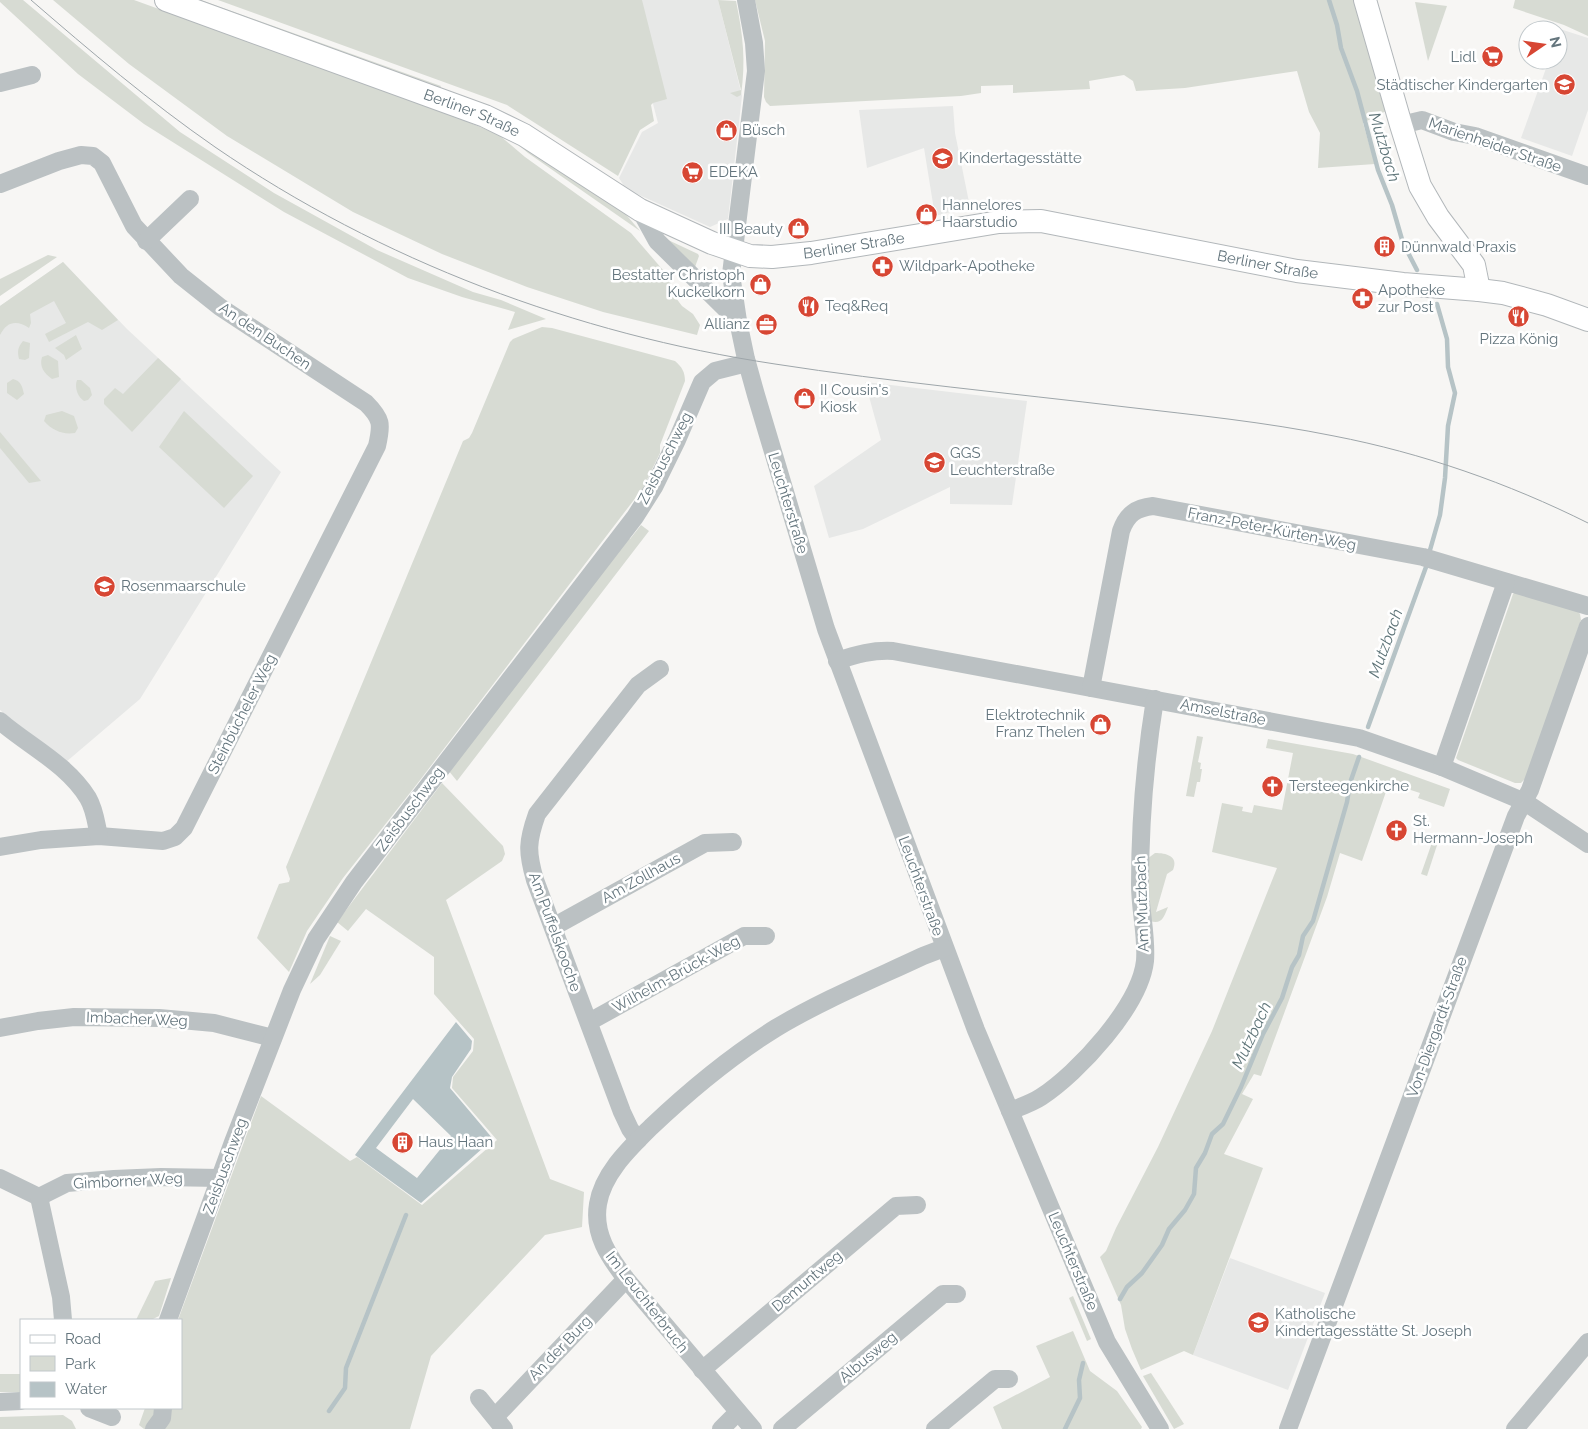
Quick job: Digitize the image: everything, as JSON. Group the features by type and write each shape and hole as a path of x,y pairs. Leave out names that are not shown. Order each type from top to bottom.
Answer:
{"main road":[{"name":"Berliner Straße","path":"166,0 485,116 524,135 640,210 733,251 750,256 793,255 1000,222 1041,221 1297,271 1404,284 1503,293 1547,305 1588,320"},
{"path":"1365,0 1420,186 1438,217 1474,265 1479,290"}],"street":[{"name":"Leuchterstraße","path":"746,0 754,42 756,71 737,234 733,251 732,287 747,363 826,629 944,948 1107,1342 1160,1429"},
{"path":"0,83 32,75"},
{"name":"Marienheider Straße","path":"1401,125 1422,120 1454,132 1475,136 1588,176"},
{"name":"An den Buchen","path":"0,184 59,161 81,155 93,156 102,163 134,226 146,241 181,276 220,307 366,403 377,414 381,430"},
{"path":"146,241 190,200"},
{"path":"640,210 657,241 738,321"},
{"name":"Zeisbuschweg","path":"168,1319 273,1038 303,964 316,939 330,916 428,785 635,517 654,487 702,382 715,371 747,363"},
{"name":"Steinbücheler Weg","path":"0,846 41,840 99,836 163,841 175,837 184,828 377,446 381,430"},
{"name":"Franz-Peter-Kürten-Weg","path":"1091,688 1124,522 1132,512 1153,506 1428,559 1588,606"},
{"path":"1442,767 1506,582"},
{"name":"Von-Diergardt-Straße","path":"1288,1429 1513,823 1533,782 1588,626"},
{"name":"Amselstraße","path":"837,661 859,653 876,650 893,651 1365,740 1442,767 1524,802 1588,844"},
{"name":"Am Puffelskooche","path":"638,1140 622,1112 534,880 528,854 530,833 537,814 638,685 660,669"},
{"name":"Am Mutzbach","path":"1010,1111 1040,1098 1072,1073 1102,1041 1128,1003 1138,984 1145,962 1140,898 1141,821 1146,754 1155,700"},
{"path":"0,721 72,777 88,799 95,816 99,836"},
{"name":"Am Zollhaus","path":"553,927 705,843 733,842"},
{"name":"Wilhelm-Brück-Weg","path":"588,1022 744,936 766,936"},
{"name":"Im Leuchterbruch","path":"753,1429 626,1279 609,1256 601,1240 597,1221 598,1204 602,1188 608,1176 638,1140 682,1098 747,1047 777,1028 858,986 944,948"},
{"name":"Imbacher Weg","path":"0,1028 74,1017 159,1018 214,1023 273,1038"},
{"name":"Gimborner Weg","path":"39,1196 67,1183 152,1177 220,1178"},
{"path":"0,1178 39,1196 61,1297 63,1319"},
{"name":"Demuntweg","path":"702,1370 896,1206 917,1205"},
{"name":"An der Burg","path":"478,1398 500,1423 626,1279"},
{"name":"Albusweg","path":"782,1429 943,1294 957,1294"},
{"path":"1515,1429 1588,1342"},
{"path":"935,1429 995,1379 1009,1379"},
{"path":"0,1402 20,1401"},
{"path":"92,1409 115,1418"},
{"path":"154,1429 162,1418 163,1409"},
{"path":"721,1429 738,1412"}],"shaded area":[{"path":"626,0 718,0 742,96 728,219 710,227 626,189 619,178 642,132 658,123"},
{"name":"Städtischer Kindergarten","path":"1568,32 1588,38 1588,110 1572,156 1521,138 1545,70 1568,70"},
{"name":"Kindertagesstätte","path":"953,106 955,133 970,207 935,216 924,148 867,168 859,110"},
{"name":"Rosenmaarschule","path":"63,262 127,329 281,472 140,699 66,762 0,710 0,306"},
{"name":"GGS Leuchterstraße","path":"865,382 1027,401 1012,505 950,504 950,487 863,529 829,538 814,486 881,440"},
{"name":"Katholische Kindertagesstätte St. Joseph","path":"1230,1258 1325,1293 1288,1390 1193,1355"}],"green space":[{"path":"0,0 23,0 180,132 274,193 377,250 473,292 501,300 546,319 508,330 515,312 462,297 408,278 284,212 144,124 78,74"},
{"path":"53,0 134,0 449,114 499,135 525,157 631,233 669,277 673,294 682,306 693,314 700,325 697,335 603,312 527,287 442,254 353,212 227,136 129,64"},
{"path":"187,0 201,0 441,86 438,91"},
{"path":"218,0 642,0 667,99 651,105 654,121 640,130 618,176 507,105"},
{"path":"718,0 736,1 742,37 743,59 743,83 741,95 737,97 730,93 741,90"},
{"path":"755,0 1355,0 1388,110 1363,123 1375,164 1318,168 1320,133 1309,112 1297,71 1185,88 1136,91 1133,81 1124,75 1089,81 1090,89 1013,93 1013,85 981,86 981,93 961,96 770,106 764,97 765,41"},
{"path":"1515,0 1588,0 1588,36 1568,27 1568,20 1549,20 1513,8"},
{"path":"1415,2 1447,6 1428,61"},
{"path":"502,131 623,211 640,231 528,153"},
{"path":"666,239 698,254 695,267"},
{"path":"48,255 57,257 0,296 0,279"},
{"path":"63,262 118,320 102,330 88,322 49,342 45,334 66,323 54,301 30,314 31,323 29,328 13,323 6,327 0,335 0,306"},
{"path":"542,327 552,328 675,361 680,365 684,372 685,381 660,445 660,453 643,488 343,878 307,931 289,972 257,938 279,884 289,882 290,879 286,867 463,441 469,438 472,433 510,342"},
{"path":"76,335 82,349 66,360 64,355 55,348"},
{"path":"23,341 30,343 29,358 25,360 19,359 18,354 19,347"},
{"path":"48,355 58,361 59,377 52,379 43,369 41,364 42,357"},
{"path":"158,358 181,379 132,432 104,404 104,399 115,388 123,394"},
{"path":"13,379 21,384 24,394 17,400 7,393 7,383"},
{"path":"77,380 81,380 90,388 92,395 88,400 84,401 78,395 76,389"},
{"path":"62,411 74,416 78,428 75,433 58,431 44,421 46,415"},
{"path":"184,411 253,476 224,508 159,447"},
{"path":"0,432 41,481 29,483 0,448"},
{"path":"641,525 649,531 457,781 448,770 627,537 630,539"},
{"path":"1515,592 1576,609 1580,614 1581,620 1526,778 1521,783 1515,783 1456,758"},
{"path":"1197,736 1203,737 1198,762 1201,763 1200,769 1202,769 1200,782 1197,782 1194,797 1186,796"},
{"path":"1268,739 1353,754 1450,789 1444,807 1418,798 1420,793 1389,783 1362,861 1340,853 1327,897 1261,1076 1254,1074 1242,1094 1253,1099 1224,1154 1263,1168 1193,1355 1184,1351 1141,1370 1125,1329 1121,1305 1100,1257 1106,1251 1158,1147 1212,1031 1277,868 1212,852 1222,803 1243,807 1242,811 1252,813 1254,805 1282,810 1293,753 1266,748"},
{"path":"442,783 503,846 505,854 502,861 446,900 550,1179 584,1192 582,1227 545,1235 431,1356 410,1429 144,1429 139,1425 145,1409 182,1409 182,1319 178,1319 261,1096 350,1161 357,1157 422,1205 497,1140 452,1088 453,1077 473,1051 474,1039 434,994 434,957 366,909 348,931 337,922"},
{"path":"1435,834 1440,836 1427,876 1421,874"},
{"path":"1155,853 1170,856 1174,861 1173,870 1167,874 1156,912 1168,907 1162,919 1157,922 1150,921 1146,896 1147,859"},
{"path":"330,936 341,941 320,975 310,984"},
{"path":"171,1278 159,1316 153,1319 136,1319 155,1281"},
{"path":"1073,1296 1091,1339 1087,1341 1069,1298"},
{"path":"1073,1331 1090,1371 1117,1391 1142,1427 1141,1429 1002,1429 993,1407 1050,1377 1036,1346"},
{"path":"1151,1373 1184,1424 1174,1429 1143,1376"},
{"path":"0,1374 20,1374 20,1392 0,1392"},
{"path":"63,1415 72,1421 76,1429 0,1429 0,1417"}],"water":[{"path":"456,1022 472,1041 471,1049 452,1077 450,1088 493,1139 421,1203 355,1155","holes":["413,1099 451,1136 417,1178 376,1148"]}],"waterway":[{"name":"Mutzbach","path":"1329,0 1337,25 1341,48 1357,91 1378,170 1392,205 1403,243 1417,270"},
{"name":"Mutzbach","path":"1430,550 1440,515 1445,478 1448,426 1455,393 1448,367 1447,339 1437,304"},
{"name":"Mutzbach","path":"1368,727 1426,567"},
{"name":"Mutzbach","path":"1120,1299 1127,1287 1142,1273 1162,1245 1169,1229 1185,1210 1194,1194 1196,1168 1205,1153 1212,1134 1223,1124 1263,1034 1282,998 1292,967 1299,955 1303,936 1313,921 1347,802 1350,783 1359,757"},
{"path":"329,1411 345,1388 346,1368 406,1215"},
{"name":"Mutzbach","path":"1065,1429 1080,1398 1079,1380 1083,1363"}],"tram line":[{"path":"31,0 167,112 215,147 279,188 345,225 413,258 483,287 554,312 627,333 701,351 775,364 906,382 1230,419 1334,436 1432,460 1496,482 1588,523"}],"place":[{"name":"Lidl","path":"1492,57"},
{"name":"Städtischer Kindergarten","path":"1564,85"},
{"name":"Büsch","path":"726,130"},
{"name":"Kindertagesstätte","path":"943,158"},
{"name":"EDEKA","path":"693,172"},
{"name":"Hannelores Haarstudio","path":"926,214"},
{"name":"III Beauty","path":"799,229"},
{"name":"Dünnwald Praxis","path":"1385,247"},
{"name":"Wildpark-Apotheke","path":"883,266"},
{"name":"Bestatter Christoph Kuckelkorn","path":"761,284"},
{"name":"Apotheke zur Post","path":"1362,299"},
{"name":"Teq&Req","path":"809,306"},
{"name":"Pizza König","path":"1519,316"},
{"name":"Allianz","path":"766,324"},
{"name":"II Cousin's Kiosk","path":"804,399"},
{"name":"GGS Leuchterstraße","path":"934,462"},
{"name":"Rosenmaarschule","path":"105,586"},
{"name":"Elektrotechnik Franz Thelen","path":"1101,724"},
{"name":"Tersteegenkirche","path":"1273,786"},
{"name":"St. Hermann-Joseph","path":"1397,830"},
{"name":"Haus Haan","path":"402,1142"},
{"name":"Katholische Kindertagesstätte St. Joseph","path":"1259,1323"}]}
